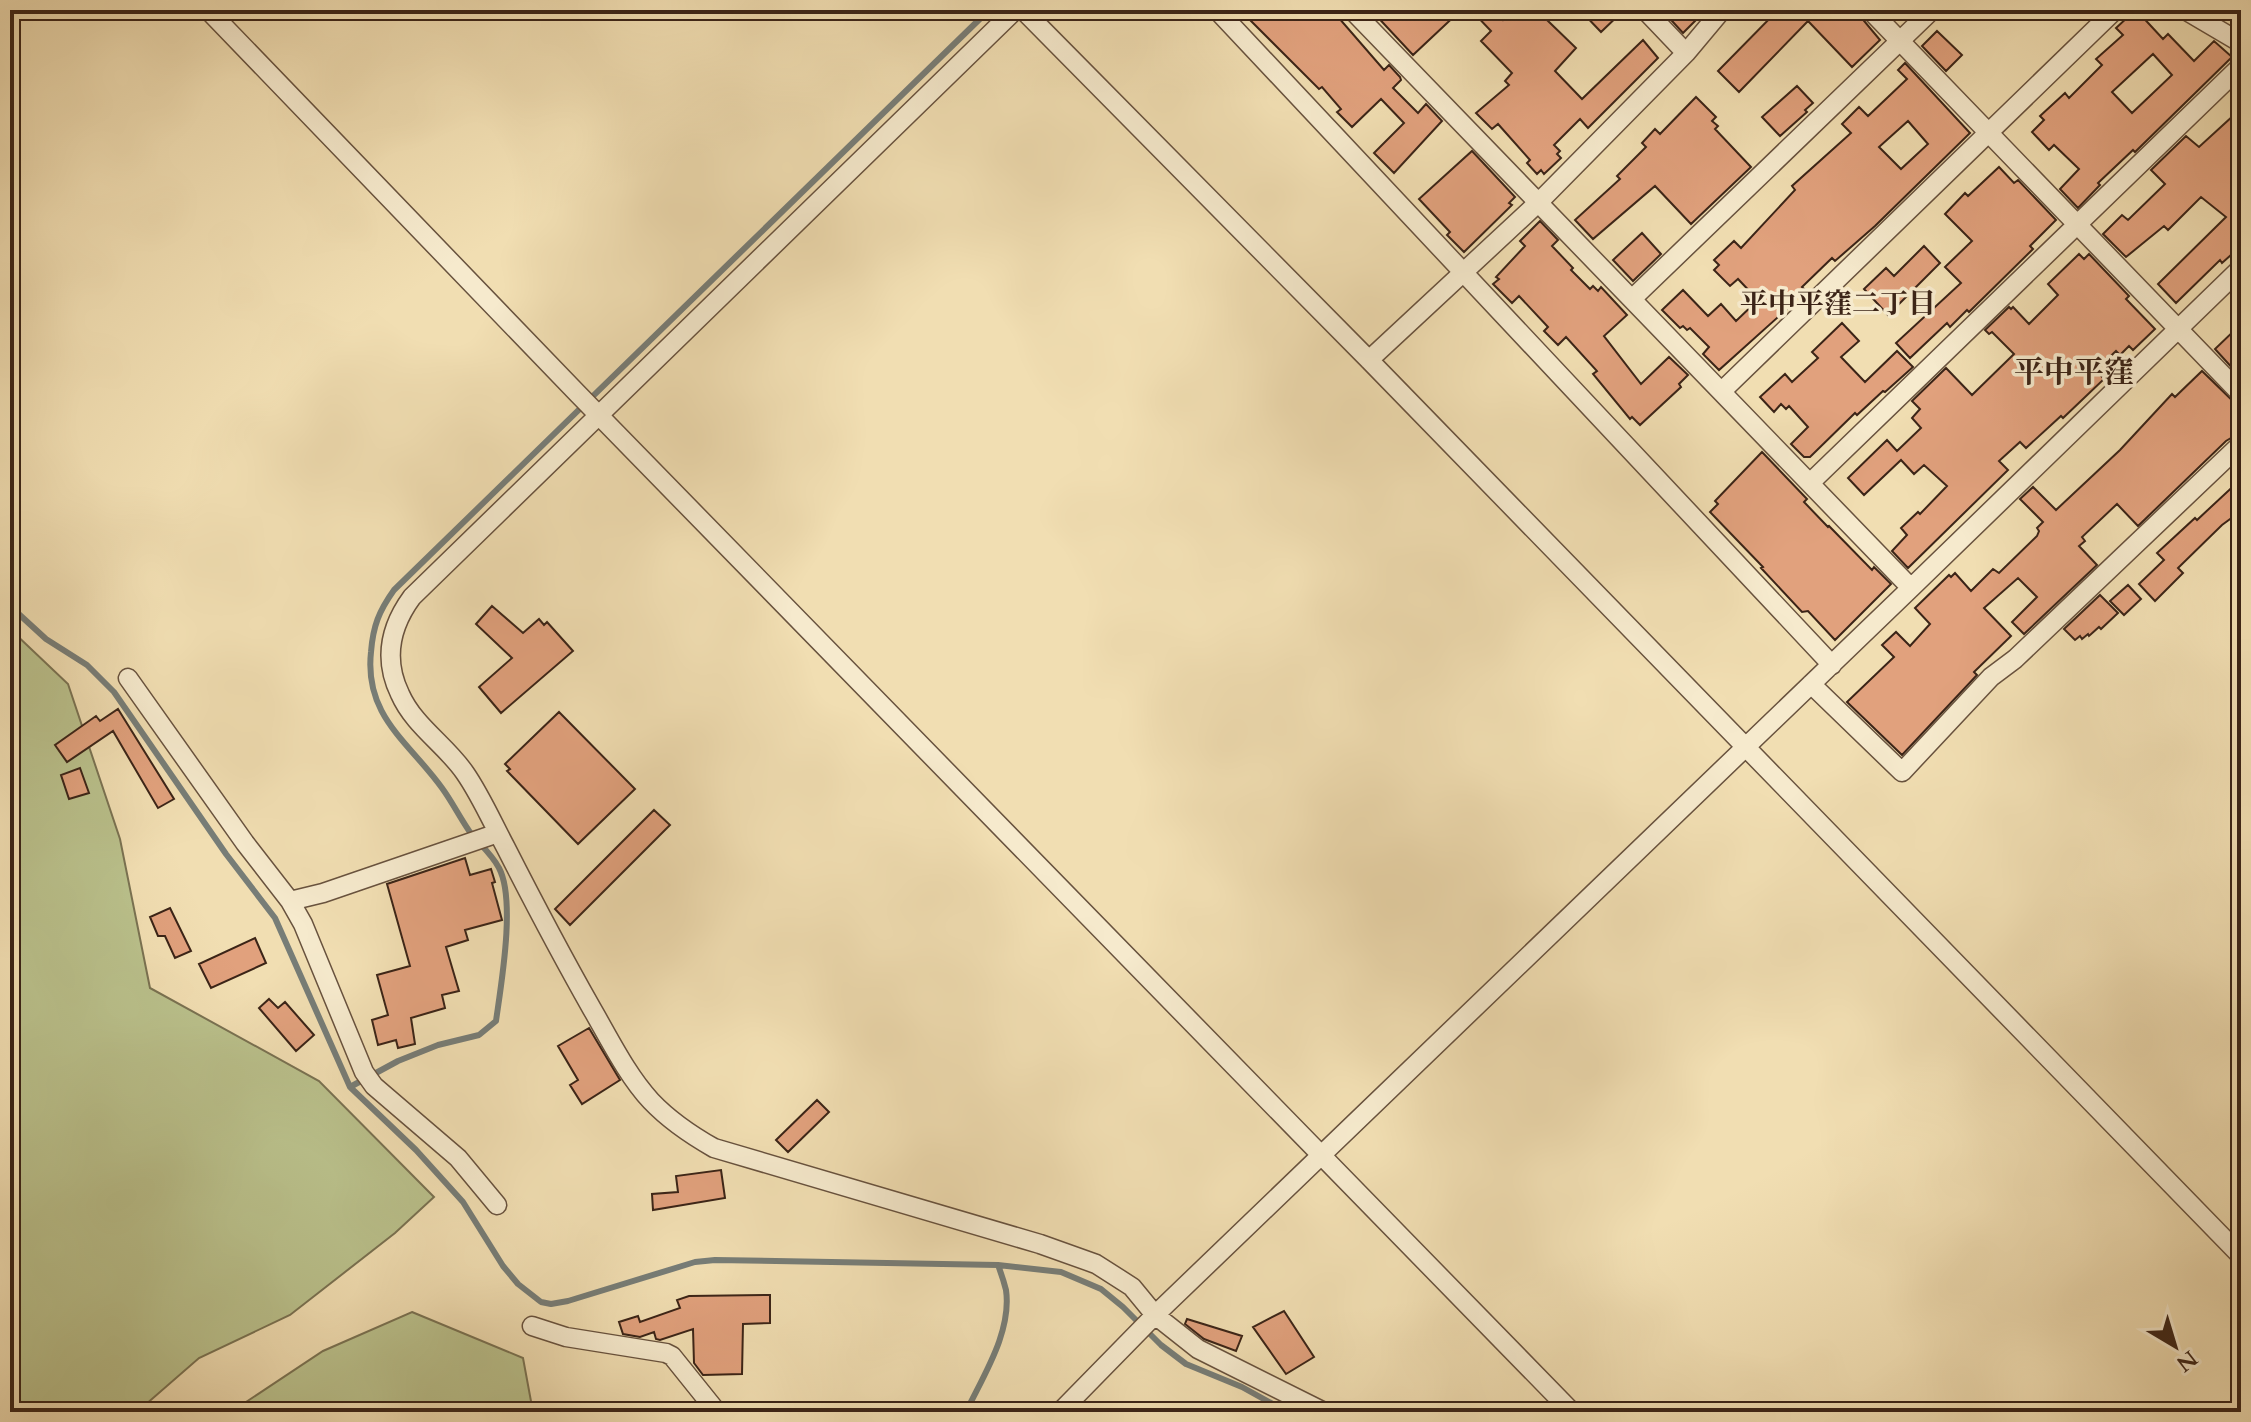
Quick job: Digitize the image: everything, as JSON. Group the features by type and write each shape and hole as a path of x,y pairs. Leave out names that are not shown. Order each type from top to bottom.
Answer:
{"street":[{"path":"208,10 578,394 1572,1412"},
{"path":"1015,10 596,412 412,597 399,614 391,632 392,660 399,693 413,715 465,773 550,935 619,1057 649,1099 680,1128 714,1148 1026,1240 1096,1264 1132,1287 1147,1323 1324,1412"},
{"path":"1023,10 1369,360 2241,1256"},
{"path":"1217,10 1832,665"},
{"path":"1352,10 1911,588"},
{"path":"1645,10 1686,53"},
{"path":"1369,360 1540,201 1686,53 1722,10"},
{"path":"1870,10 2241,394"},
{"path":"1633,298 1932,10"},
{"path":"1722,391 2115,10"},
{"path":"2185,10 2241,43"},
{"path":"1810,483 2241,66"},
{"path":"1060,1412 1147,1323 2241,268"},
{"path":"1811,684 1902,772 1991,677 2015,659 2241,444"},
{"path":"128,678 290,901 303,924 369,1079 391,1102 458,1158 497,1205"},
{"path":"290,901 323,893 498,833"},
{"path":"532,1326 566,1337 666,1353 672,1356 717,1412"}],"green space":[{"path":"10,629 68,684 120,839 150,988 319,1081 434,1197 395,1233 290,1315 199,1358 137,1412 10,1412"},
{"path":"412,1312 523,1358 533,1412 231,1412 323,1351"}],"building":[{"path":"1240,10 1332,10 1384,70 1389,65 1400,77 1401,80 1393,88 1418,113 1426,104 1442,121 1394,173 1374,153 1404,123 1381,99 1352,127 1337,112 1341,109 1322,87 1319,89"},
{"path":"1371,10 1461,10 1413,55"},
{"path":"1471,10 1494,10 1503,20 1513,10 1552,10 1546,19 1576,48 1555,71 1582,99 1643,40 1658,58 1588,128 1580,119 1554,145 1560,151 1557,154 1561,158 1544,174 1541,170 1537,174 1527,163 1530,160 1498,124 1492,129 1476,113 1509,85 1505,81 1512,73 1481,41 1491,31"},
{"path":"1580,10 1624,10 1601,32"},
{"path":"1662,10 1706,10 1683,33"},
{"path":"1778,10 1855,10 1880,40 1852,67 1808,21 1739,92 1718,71"},
{"path":"2138,12 2163,39 2168,34 2194,61 2214,41 2232,57 2135,152 2133,150 2098,183 2100,185 2078,208 2060,189 2079,169 2054,145 2049,150 2032,132 2044,120 2040,116 2065,93 2069,98 2102,65 2096,59 2123,35 2116,28 2129,16 2131,19","holes":["2153,54 2172,75 2132,113 2112,92"]},
{"path":"1937,31 1962,55 1946,71 1922,46"},
{"path":"1905,63 1970,133 1875,226 1835,261 1832,258 1802,287 1804,289 1785,307 1787,309 1719,370 1703,354 1709,347 1690,328 1680,328 1662,310 1683,290 1708,316 1721,304 1736,321 1758,300 1738,279 1730,286 1714,270 1719,265 1714,260 1734,241 1741,248 1795,190 1792,186 1851,133 1842,124 1859,107 1868,116 1907,79 1898,70","holes":["1908,121 1928,144 1901,169 1879,147"]},
{"path":"1797,86 1813,103 1780,136 1762,117"},
{"path":"1696,97 1716,117 1712,121 1718,126 1715,129 1751,167 1691,224 1655,186 1593,239 1575,220 1620,179 1617,176 1646,147 1642,143 1655,129 1660,134"},
{"path":"2234,115 2241,123 2241,246 2222,263 2220,260 2176,303 2158,284 2226,217 2201,197 2168,230 2164,226 2126,257 2103,234 2122,215 2128,220 2165,184 2151,170 2186,136 2199,147"},
{"path":"1472,151 1515,197 1509,203 1512,205 1464,252 1419,199"},
{"path":"1999,167 2014,183 2018,180 2056,220 2030,246 2033,249 1969,312 1967,310 1950,327 1947,323 1910,358 1896,343 1961,283 1945,267 1972,241 1945,214 1965,193 1968,196"},
{"path":"1540,221 1558,240 1552,246 1573,268 1571,270 1590,289 1593,286 1598,291 1601,287 1627,315 1604,336 1641,384 1669,357 1688,375 1679,384 1681,387 1640,425 1632,417 1630,419 1593,374 1597,371 1566,337 1558,345 1544,331 1548,327 1519,296 1512,303 1493,284 1525,246 1520,241"},
{"path":"1642,233 1661,254 1633,281 1613,260"},
{"path":"1924,246 1940,263 1888,315 1864,289 1886,268 1894,276"},
{"path":"2079,254 2084,259 2089,254 2155,329 2133,350 2129,346 2120,355 2116,351 2096,370 2104,379 2063,418 2061,416 2026,448 2020,442 1999,461 2008,470 1908,568 1892,551 1907,535 1901,528 1918,512 1920,514 1947,486 1924,465 1914,474 1901,460 1864,495 1848,478 1887,440 1897,451 1921,428 1912,418 1920,409 1912,401 1946,368 1972,395 2014,354 1992,332 1989,334 1985,330 2009,307 2013,307 2029,324 2058,295 2048,284"},
{"path":"1842,323 1859,341 1841,357 1865,382 1897,351 1913,367 1857,415 1855,413 1810,457 1804,457 1791,444 1808,427 1789,406 1786,409 1781,404 1774,412 1760,397 1785,374 1792,382 1818,358 1812,352"},
{"path":"2241,324 2241,365 2235,371 2215,349"},
{"path":"2202,371 2241,409 2241,432 2226,441 2138,526 2117,504 2082,537 2085,541 2079,546 2097,565 2024,634 2012,622 2037,597 2018,578 1984,608 2011,636 1974,672 1977,675 1902,755 1847,702 1894,657 1882,645 1896,632 1910,646 1930,624 1915,608 1949,575 1951,577 1955,573 1971,591 1993,569 1999,573 2037,536 2037,528 2043,522 2020,499 2033,487 2056,510 2120,450 2172,394 2175,397"},
{"path":"1762,452 1807,499 1804,502 1828,527 1891,584 1835,640 1808,611 1802,612 1710,512 1718,504 1715,501"},
{"path":"2241,479 2241,511 2178,568 2183,573 2155,601 2139,584 2164,560 2157,553"},
{"path":"2128,585 2141,599 2124,615 2110,601"},
{"path":"2100,595 2118,613 2101,629 2099,627 2089,636 2082,639 2080,636 2075,640 2064,629"},
{"path":"492,606 523,633 539,619 544,625 547,622 573,651 501,713 479,687 512,658 476,624"},
{"path":"118,709 174,799 158,808 113,731 67,762 55,745 96,716 100,721"},
{"path":"559,712 635,789 578,844 507,771 510,769 505,764"},
{"path":"80,768 89,793 69,799 61,775"},
{"path":"654,810 670,825 570,925 555,909"},
{"path":"465,858 470,875 491,869 502,920 465,930 468,940 446,947 459,991 442,995 445,1008 411,1018 415,1044 398,1048 396,1040 378,1045 372,1020 388,1015 377,975 410,966 387,884"},
{"path":"170,908 191,951 175,958 165,936 158,936 150,917"},
{"path":"255,938 266,963 211,988 199,964"},
{"path":"269,999 278,1008 285,1002 314,1035 296,1051 259,1008"},
{"path":"589,1028 620,1080 582,1104 570,1085 578,1080 558,1046"},
{"path":"817,1100 829,1112 788,1152 776,1140"},
{"path":"721,1170 725,1198 653,1210 652,1194 678,1192 676,1176"},
{"path":"770,1295 770,1323 743,1324 742,1374 703,1375 694,1363 693,1329 660,1340 656,1339 654,1332 640,1337 623,1334 619,1322 638,1316 640,1322 680,1308 677,1300 689,1296"},
{"path":"1284,1311 1314,1357 1286,1374 1253,1327"},
{"path":"1187,1319 1242,1336 1236,1351 1204,1339 1185,1324"}],"waterway":[{"path":"350,1087 398,1061 438,1045 479,1035 496,1021 506,943 506,900 499,868 472,835 442,788 392,727 374,694 372,643 384,605 394,590 989,10"},
{"path":"10,606 46,639 87,665 114,692 226,854 275,918 350,1087 416,1150 463,1202 503,1266 518,1284 541,1302 551,1304 695,1262 715,1260 998,1265 1006,1290 1005,1322 995,1353 966,1412"},
{"path":"998,1265 1061,1272 1101,1289 1186,1364 1242,1387 1287,1412"}],"district":[{"name":"平中平窪二丁目","path":"1838,303"},
{"name":"平中平窪","path":"2074,372"}]}
